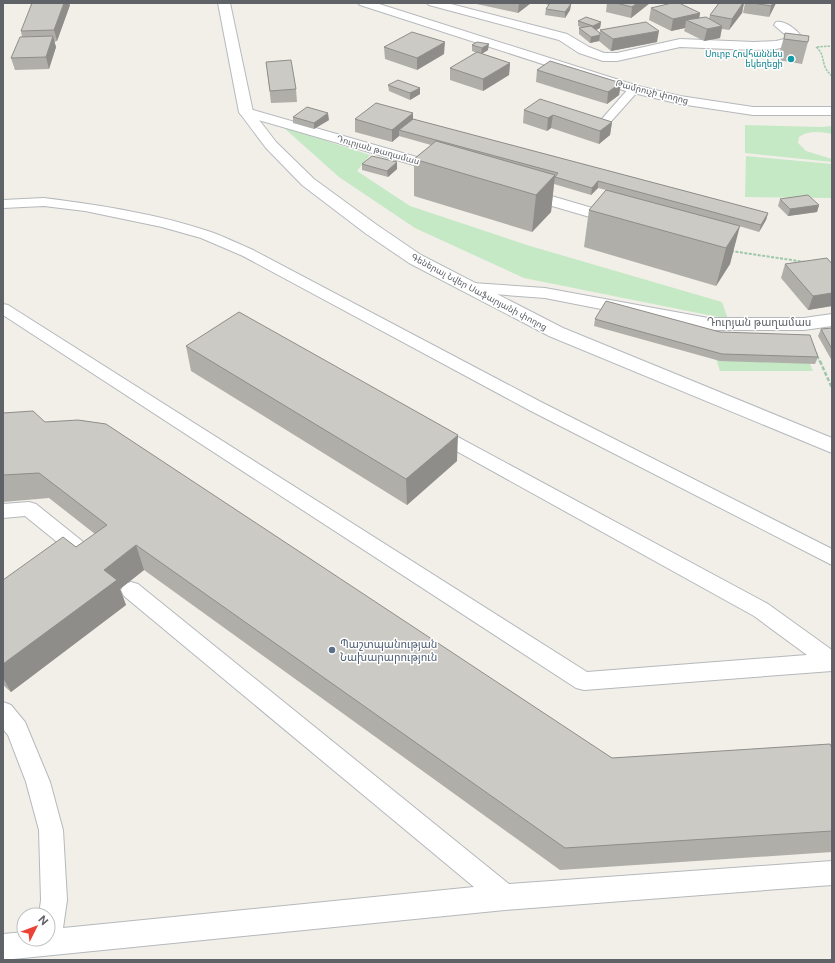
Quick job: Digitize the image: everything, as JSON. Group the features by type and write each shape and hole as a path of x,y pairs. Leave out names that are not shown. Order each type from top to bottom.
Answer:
{"street":[{"name":"Գեներալ Նվեր Սաֆարյանի փողոց","path":"224,3 246,112 271,145 308,182 371,229 415,259 556,332 832,446"},
{"name":"Թամրուչի փողոց","path":"364,3 634,89 680,100 753,111 832,111"},
{"path":"433,3 563,37 584,50 603,57 633,54 680,42 730,46 788,43 795,41 796,37 780,25"},
{"name":"Դուրյան թաղամաս","path":"246,112 458,174"},
{"path":"512,189 634,225"},
{"name":"Դուրյան թաղամաս","path":"472,288 545,293 708,324 804,324 832,320"}],"lane":[{"path":"574,116 602,125 634,89"},
{"path":"3,204 44,202 85,207 164,223 206,235 248,253 535,406 832,558"},
{"path":"3,308 584,681 832,663"},
{"path":"420,424 761,610 832,663"},
{"path":"3,511 29,509 90,558"},
{"path":"131,590 505,898"},
{"path":"3,712 17,729 38,782 51,830 53,907"},
{"path":"56,941 505,898 832,873"},
{"path":"3,947 16,946"}],"path":[{"path":"788,43 817,47 832,46"},
{"path":"817,47 821,51 825,70 832,76"},
{"path":"726,250 809,262"},
{"path":"804,324 832,388"}],"green space":[{"path":"745,125 832,126 832,134 819,132 807,133 799,137 798,143 806,151 832,159 832,162 745,153"},
{"path":"283,127 370,155 357,171 410,206 530,246 722,302 728,319 524,278 415,228 339,177"},
{"path":"746,156 832,164 832,198 745,197"},
{"path":"712,346 802,346 813,371 720,371"}],"building":[{"path":"32,3 64,3 54,30 21,31"},
{"path":"550,3 571,4 565,12 546,9"},
{"path":"616,3 637,3 632,7"},
{"path":"672,3 679,3 700,13 673,19 651,8"},
{"path":"719,3 743,3 732,19 710,15"},
{"path":"753,3 773,3 771,6"},
{"path":"586,17 601,22 593,26 578,21"},
{"path":"706,17 722,26 707,29 686,20"},
{"path":"646,22 659,31 613,39 600,30"},
{"path":"591,26 600,33 600,35 591,37 579,28"},
{"path":"412,32 445,42 417,58 384,47"},
{"path":"785,33 809,36 808,42 784,39"},
{"path":"53,36 46,57 11,58 20,37"},
{"path":"477,42 489,44 482,48 472,45"},
{"path":"477,52 510,63 483,79 450,68"},
{"path":"291,60 296,89 270,91 266,62"},
{"path":"550,61 621,83 608,92 537,70"},
{"path":"398,80 420,88 410,93 388,85"},
{"path":"540,99 612,122 600,131 553,115 548,118 524,110"},
{"path":"376,103 413,113 392,130 355,119"},
{"path":"307,107 328,113 314,123 293,117"},
{"path":"413,119 768,213 761,225 598,181 592,188 555,177 558,173 399,130"},
{"path":"436,141 555,175 536,195 414,159"},
{"path":"372,156 397,162 387,171 362,164"},
{"path":"606,190 740,226 726,248 589,210"},
{"path":"808,195 819,205 790,209 780,199"},
{"path":"827,258 832,264 832,293 813,296 785,264"},
{"path":"606,301 720,332 810,335 818,357 722,354 595,319"},
{"path":"239,312 458,435 406,479 186,346"},
{"path":"832,328 832,349 821,329"},
{"name":"Պաշտպանության Նախարարություն","path":"33,411 45,422 78,420 106,424 612,758 830,744 832,748 832,831 565,848 136,545 104,570 117,580 3,664 3,580 63,537 76,547 107,525 39,473 3,475 3,413"}],"place":[{"name":"Սուրբ Հովհաննես եկեղեցի","path":"791,59"},
{"name":"Պաշտպանության Նախարարություն","path":"332,650"}]}
